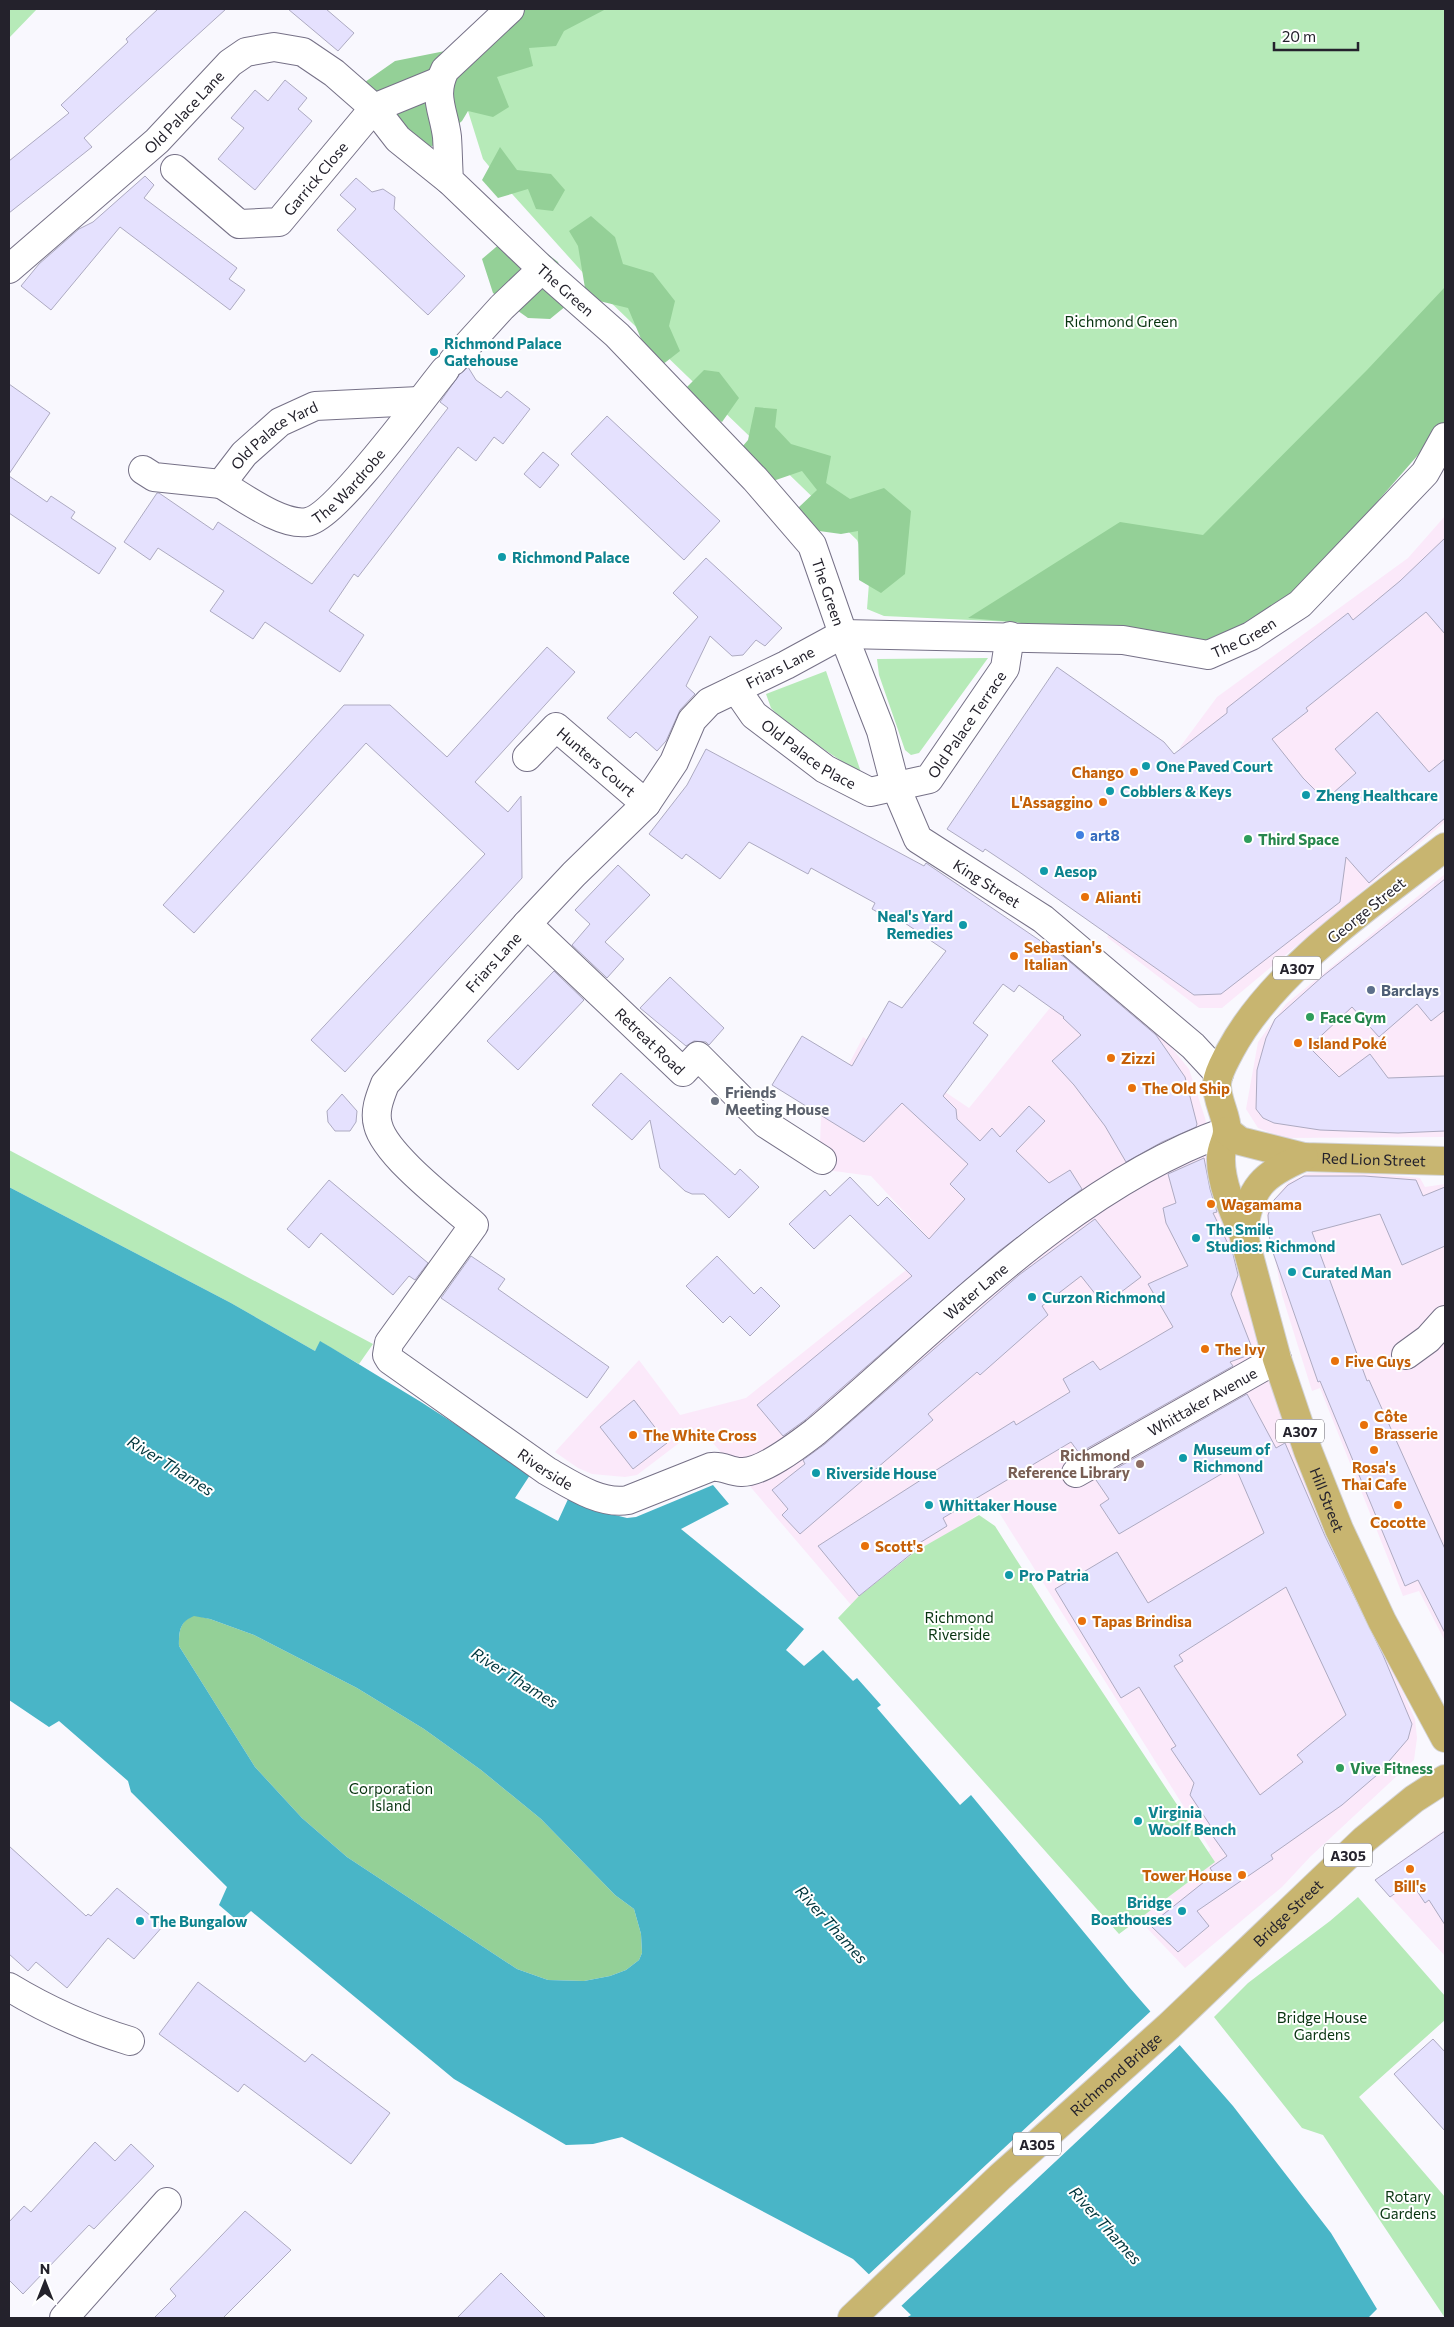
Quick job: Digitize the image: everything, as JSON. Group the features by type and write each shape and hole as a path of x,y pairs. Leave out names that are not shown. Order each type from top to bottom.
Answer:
{"main road":[{"name":"George Street","path":"1227,1131 1218,1093 1219,1074 1246,1024 1283,980 1354,919 1445,847"},
{"name":"Red Lion Street","path":"1227,1131 1240,1141 1304,1157 1445,1161"},
{"name":"Hill Street","path":"1227,1131 1221,1157 1231,1207 1243,1232 1291,1406 1339,1528 1382,1621 1445,1738"},
{"name":"Red Lion Street","path":"1243,1232 1250,1201 1258,1186 1278,1168 1304,1157"},
{"name":"Bridge Street","path":"1224,1973 1365,1839 1414,1799 1445,1779"},
{"name":"Richmond Bridge","path":"852,2318 1000,2177 1224,1973"}],"street":[{"path":"374,108 443,75 510,9"},
{"name":"Old Palace Lane","path":"9,269 157,141 230,63 246,52 274,47 303,52 334,73 374,108 398,139 449,180"},
{"path":"443,75 438,99 446,136 449,180"},
{"name":"Garrick Close","path":"175,169 239,224 279,222 374,108"},
{"name":"The Green","path":"449,180 542,269 617,335 755,479 812,545 843,634 1010,636 1123,640 1208,655 1251,636 1300,604 1425,473 1445,437"},
{"name":"The Wardrobe","path":"221,484 281,518 308,522 327,512 365,471 419,401 449,366 502,307 542,269"},
{"name":"Old Palace Yard","path":"143,470 154,477 221,484 244,454 280,422 315,406 419,401"},
{"name":"Friars Lane","path":"389,1343 474,1225 398,1159 378,1126 378,1104 386,1084 526,924 646,804 674,762 692,720 709,702 786,665 843,634"},
{"name":"King Street","path":"843,634 881,731 895,785 918,839 1043,919 1193,1046 1219,1074"},
{"name":"Old Palace Terrace","path":"895,785 929,780 1005,668 1010,636"},
{"name":"Old Palace Place","path":"736,689 754,715 825,769 870,792 895,785"},
{"name":"Hunters Court","path":"527,758 556,727 646,804"},
{"name":"Retreat Road","path":"526,924 683,1072 698,1056 766,1124 822,1160"},
{"name":"Water Lane","path":"739,1472 754,1470 791,1450 815,1432 989,1280 1094,1200 1190,1145 1227,1131"},
{"path":"1406,1355 1428,1339 1445,1320"},
{"name":"Riverside","path":"389,1343 387,1355 390,1360 547,1470 569,1484 603,1499 620,1502 628,1500 711,1467 725,1467 739,1472"},
{"name":"Whittaker Avenue","path":"1076,1473 1277,1359"},
{"path":"9,1987 48,2010 99,2031 130,2040"},
{"path":"64,2318 167,2202"}],"shaded area":[{"path":"1445,516 1445,822 1222,1008 1199,1008 1107,937 1221,796 1180,747 1217,697 1408,558"},
{"path":"1445,874 1445,1137 1283,1138 1258,1128 1246,1109 1258,1042 1286,1004"},
{"path":"1079,972 1158,1031 1189,1069 1205,1118 1247,1299 1285,1429 1415,1719 1417,1738 1414,1760 1310,1857 1282,1887 1185,1968 1124,1904 1211,1850 993,1503 852,1606 713,1443 693,1442 687,1437 637,1475 625,1477 592,1474 578,1468 555,1452 639,1360 680,1415 746,1398 936,1246 871,1176 819,1169 821,1118 863,1037 969,1108"},
{"path":"1308,1173 1365,1173 1420,1178 1425,1187 1445,1184 1445,1641 1419,1591 1403,1596 1320,1388 1312,1391 1282,1295 1266,1211 1287,1183"},
{"path":"1445,1829 1445,1956 1375,1880"}],"green space":[{"path":"9,9 37,9 9,38"},
{"path":"500,9 606,9 564,31 556,46 529,48 533,66 497,77 509,107 493,117 468,111 462,121 431,147 400,133 365,109 365,82 395,61 450,50"},
{"name":"Richmond Green","path":"543,9 1445,9 1445,424 1213,641 1147,640 1014,622 884,616 867,609 870,570 857,540 603,295 483,159 468,111"},
{"path":"500,147 517,170 551,174 565,190 553,211 536,209 528,189 498,198 482,180"},
{"path":"591,216 615,237 623,264 653,273 675,301 669,326 680,351 662,365 647,353 628,308 591,299 585,288 578,246 569,231"},
{"path":"527,238 558,262 572,301 550,319 528,318 493,293 482,259 502,242"},
{"path":"1445,287 1445,424 1296,595 1249,624 1205,641 1147,640 1014,622 968,618 1120,522 1203,535 1367,370"},
{"path":"704,370 719,372 739,398 722,422 701,409 687,387"},
{"path":"755,407 777,409 775,427 791,444 831,456 826,483 850,499 884,488 911,511 905,574 881,593 859,580 858,531 841,534 812,530 798,508 817,490 802,471 773,481 742,447 748,440"},
{"path":"988,658 919,753 911,755 905,750 879,675 877,659"},
{"path":"826,671 862,775 785,723 771,708 766,694"},
{"path":"9,1150 373,1344 359,1364 321,1342 315,1351 231,1303 9,1187"},
{"name":"Richmond Riverside","path":"979,1515 995,1526 1056,1622 1215,1862 1119,1934 838,1618 859,1596 916,1551"},
{"name":"Corporation Island","path":"194,1615 254,1635 357,1688 424,1729 481,1770 541,1819 615,1895 634,1909 641,1934 642,1953 639,1960 626,1970 610,1976 584,1981 548,1980 517,1969 347,1857 302,1818 255,1767 179,1646 181,1628 185,1621"},
{"name":"Bridge House Gardens","path":"1358,1897 1445,1996 1445,2020 1359,2097 1445,2197 1445,2318 1323,2135 1302,2128 1214,2017 1248,1983 1330,1921"}],"water":[{"name":"River Thames","path":"9,1187 231,1303 315,1351 320,1341 435,1411 534,1478 579,1502 603,1512 627,1518 636,1517 713,1485 729,1504 681,1529 804,1629 786,1650 804,1666 823,1650 853,1681 857,1678 881,1705 877,1708 960,1805 971,1795 1129,1987 1233,2106 1331,2233 1377,2309 1368,2318 906,2318 911,2315 853,2259 622,2137 593,2144 566,2145 454,2079 251,1911 239,1922 219,1905 227,1887 131,1792 128,1781 59,1721 49,1727 9,1700","holes":["194,1616 210,1619 254,1635 357,1688 424,1729 481,1770 541,1819 615,1895 634,1909 641,1934 642,1953 639,1960 626,1970 610,1976 584,1981 548,1980 517,1969 347,1857 302,1818 255,1767 179,1646 180,1632 185,1621"]}],"pier":[{"path":"530,1475 569,1497 558,1521 515,1498"},
{"path":"1152,2010 1182,2043 899,2308 867,2276"}],"building":[{"path":"158,9 226,9 84,138 92,147 9,213 9,161 69,113 61,105 128,42 126,39"},
{"path":"288,9 326,9 354,33 338,51"},
{"path":"285,80 307,98 298,109 312,121 255,190 218,159 244,128 231,118 255,90 268,101"},
{"path":"145,176 154,185 144,198 237,268 229,279 245,290 230,310 120,227 51,310 21,286 39,264 79,229 93,222"},
{"path":"356,178 372,192 383,189 395,197 394,209 465,276 428,315 337,230 356,209 340,195"},
{"path":"468,367 476,380 501,398 507,391 530,409 503,444 494,437 476,461 458,447 358,577 354,574 329,611 364,635 340,672 265,622 253,639 210,611 224,591 158,548 150,560 124,542 157,493 159,493 213,530 218,522 312,584 448,408 440,402 459,375"},
{"path":"9,384 50,413 9,474"},
{"path":"607,416 720,521 684,560 571,454"},
{"path":"543,452 559,465 540,488 524,474"},
{"path":"9,476 47,502 51,496 75,512 71,518 116,548 99,574 9,513"},
{"path":"1445,538 1445,634 1426,612 1306,708 1308,711 1272,739 1303,778 1325,800 1356,773 1335,749 1377,712 1429,772 1445,759 1445,818 1369,883 1346,857 1340,902 1221,994 1194,995 1018,871 985,849 983,852 947,829 1057,667 1164,742 1174,754 1227,713 1227,708 1348,613 1353,620 1400,581"},
{"path":"706,558 782,628 765,646 756,640 743,655 732,656 710,636 686,686 695,694 680,710 666,741 657,751 636,732 630,738 607,718 698,617 673,593"},
{"path":"547,647 575,672 475,782 508,812 521,796 522,878 345,1072 311,1040 485,854 366,743 194,933 163,905 344,705 390,705 447,757"},
{"path":"706,749 924,866 926,863 1064,957 1156,1035 1185,1077 1197,1124 1196,1127 1162,1142 1126,1162 1105,1126 1074,1085 1052,1061 1081,1035 1064,1017 1019,985 1014,992 1003,984 973,1023 988,1035 943,1096 956,1109 957,1119 980,1141 992,1128 1000,1137 1029,1106 1045,1121 1016,1151 1049,1183 1070,1170 1082,1189 999,1251 805,1420 783,1436 757,1405 912,1276 850,1215 814,1249 789,1224 825,1190 830,1196 850,1177 878,1206 887,1197 929,1239 965,1199 950,1184 968,1164 902,1103 864,1142 772,1085 802,1036 852,1066 889,1001 902,1008 946,951 899,919 897,923 872,909 875,903 811,868 808,874 749,842 720,879 686,854 682,859 649,834 687,785"},
{"path":"618,865 650,895 605,942 624,959 607,978 572,945 590,924 575,910"},
{"path":"1445,879 1445,1010 1431,1021 1417,1004 1379,1037 1352,1007 1309,1047 1339,1077 1370,1054 1388,1078 1445,1076 1445,1131 1398,1133 1320,1130 1274,1123 1263,1118 1256,1109 1257,1070 1266,1038 1275,1019 1323,976"},
{"path":"554,971 584,1000 518,1070 487,1041"},
{"path":"670,977 724,1028 709,1045 706,1042 694,1041 686,1046 640,1008"},
{"path":"621,1073 735,1175 740,1169 759,1187 729,1218 704,1194 692,1194 685,1191 660,1168 650,1120 632,1140 592,1105"},
{"path":"342,1094 357,1111 356,1122 350,1131 335,1131 328,1122 327,1111"},
{"path":"1204,1158 1217,1212 1213,1213 1233,1254 1238,1275 1231,1294 1254,1353 1230,1362 1233,1366 1079,1453 1071,1442 943,1518 947,1526 913,1547 916,1550 859,1596 818,1546 1014,1421 1016,1425 1070,1392 1063,1379 1093,1361 1100,1370 1173,1327 1148,1284 1188,1266 1166,1223 1163,1208 1176,1203 1168,1174"},
{"path":"1304,1176 1364,1176 1416,1180 1423,1196 1445,1187 1445,1246 1402,1265 1380,1214 1312,1232 1367,1381 1369,1380 1445,1549 1445,1633 1418,1580 1405,1586 1320,1381 1318,1382 1270,1244 1268,1215 1274,1200 1288,1185"},
{"path":"329,1180 428,1263 415,1280 409,1276 393,1295 321,1233 309,1248 287,1229"},
{"path":"1095,1219 1141,1277 1104,1305 1081,1276 1042,1306 1048,1315 980,1375 977,1372 928,1414 933,1420 800,1534 782,1515 788,1509 772,1490 805,1464 803,1460 825,1444 1019,1275"},
{"path":"471,1256 505,1279 498,1289 609,1367 587,1398 441,1298"},
{"path":"717,1256 754,1294 761,1287 780,1306 750,1336 730,1316 723,1323 686,1286"},
{"path":"1247,1394 1276,1448 1285,1443 1325,1536 1383,1655 1412,1724 1408,1739 1377,1775 1342,1805 1271,1855 1273,1859 1197,1911 1209,1926 1178,1952 1150,1925 1214,1874 1210,1868 1227,1856 1207,1828 1210,1825 1190,1795 1194,1783 1171,1749 1176,1746 1139,1687 1121,1698 1055,1589 1117,1552 1148,1603 1264,1533 1235,1466 1119,1534 1100,1505 1109,1499 1096,1480","holes":["1286,1587 1346,1715 1297,1755 1303,1762 1260,1795 1174,1666 1183,1661 1179,1655"]},
{"name":"The White Cross","path":"634,1400 667,1443 633,1469 600,1427"},
{"name":"Bill's","path":"1445,1831 1445,1925 1429,1900 1425,1903 1411,1882 1390,1897 1375,1880"},
{"path":"9,1846 86,1916 88,1914 91,1916 117,1888 163,1926 134,1959 108,1938 67,1988 36,1962 28,1971 9,1954"},
{"path":"198,1982 305,2062 312,2054 390,2113 351,2164 244,2084 238,2092 159,2034"},
{"path":"1433,2039 1445,2052 1445,2131 1394,2074"},
{"path":"95,2142 115,2161 131,2144 154,2166 94,2229 89,2225 23,2294 9,2280 9,2222 24,2206 31,2212"},
{"path":"245,2211 291,2250 223,2318 154,2318 176,2296 170,2289"},
{"path":"501,2273 546,2318 457,2318"}],"place":[{"name":"Richmond Palace Gatehouse","path":"434,352"},
{"name":"Richmond Palace","path":"502,557"},
{"name":"One Paved Court","path":"1146,766"},
{"name":"Chango","path":"1134,772"},
{"name":"Cobblers & Keys","path":"1110,791"},
{"name":"Zheng Healthcare","path":"1306,795"},
{"name":"L'Assaggino","path":"1103,802"},
{"name":"art8","path":"1080,835"},
{"name":"Third Space","path":"1248,839"},
{"name":"Aesop","path":"1044,871"},
{"name":"Alianti","path":"1085,897"},
{"name":"Neal's Yard Remedies","path":"963,925"},
{"name":"Sebastian's Italian","path":"1014,956"},
{"name":"Barclays","path":"1371,990"},
{"name":"Face Gym","path":"1310,1017"},
{"name":"Island Poké","path":"1298,1043"},
{"name":"Zizzi","path":"1111,1058"},
{"name":"The Old Ship","path":"1132,1088"},
{"name":"Friends Meeting House","path":"715,1101"},
{"name":"Wagamama","path":"1211,1204"},
{"name":"The Smile Studios: Richmond","path":"1196,1238"},
{"name":"Curated Man","path":"1292,1272"},
{"name":"Curzon Richmond","path":"1032,1297"},
{"name":"The Ivy","path":"1205,1349"},
{"name":"Five Guys","path":"1335,1361"},
{"name":"Côte Brasserie","path":"1364,1425"},
{"name":"The White Cross","path":"633,1435"},
{"name":"Rosa's Thai Cafe","path":"1374,1450"},
{"name":"Museum of Richmond","path":"1183,1458"},
{"name":"Richmond Reference Library","path":"1140,1464"},
{"name":"Riverside House","path":"816,1473"},
{"name":"Whittaker House","path":"929,1505"},
{"name":"Cocotte","path":"1398,1505"},
{"name":"Scott's","path":"865,1546"},
{"name":"Pro Patria","path":"1009,1575"},
{"name":"Tapas Brindisa","path":"1082,1621"},
{"name":"Vive Fitness","path":"1340,1768"},
{"name":"Virginia Woolf Bench","path":"1138,1821"},
{"name":"Bill's","path":"1410,1869"},
{"name":"Tower House","path":"1242,1875"},
{"name":"Bridge Boathouses","path":"1182,1911"},
{"name":"The Bungalow","path":"140,1921"}],"park label":[{"name":"Rotary Gardens","path":"1408,2204"}]}
